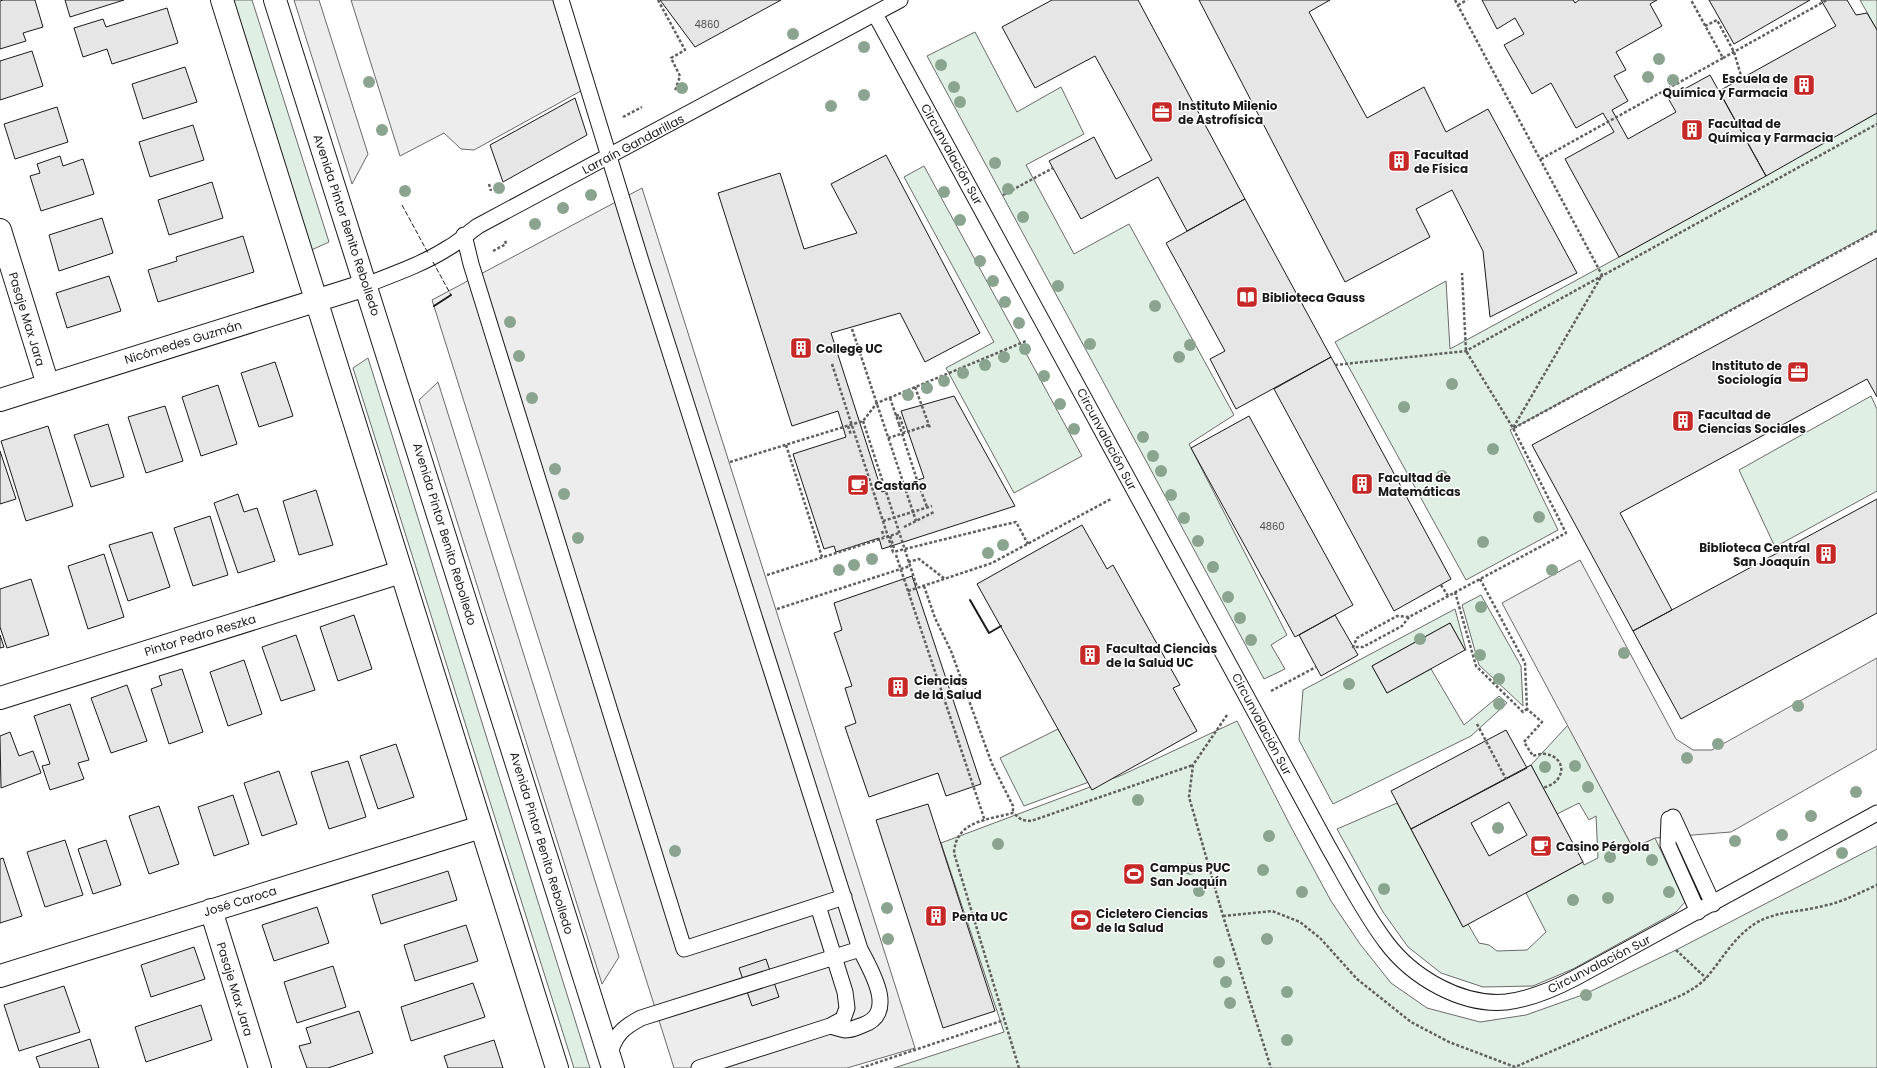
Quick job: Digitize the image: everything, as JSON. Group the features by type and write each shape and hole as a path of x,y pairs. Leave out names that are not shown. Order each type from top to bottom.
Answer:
{"street":[{"path":"222,0 557,1068"},
{"name":"Avenida Pintor Benito Rebolledo","path":"275,0 611,1062"},
{"name":"Pasaje Max Jara","path":"0,230 48,385"},
{"name":"Nicómedes Guzmán","path":"0,400 366,285"},
{"name":"Pintor Pedro Reszka","path":"0,698 401,572"},
{"name":"José Caroca","path":"0,976 481,827"},
{"name":"Pasaje Max Jara","path":"211,910 260,1068"}],"lane":[{"path":"561,0 860,949 874,978 880,998 878,1014 867,1024 850,1030 830,1026"},
{"name":"Larraín Gandarillas","path":"366,285 449,248 464,235 900,0"},
{"name":"Circunvalación Sur","path":"875,14 1326,841 1367,914 1386,942 1410,968 1450,992 1483,1000 1507,1002 1525,999 1560,986 1714,904 1877,813"},
{"path":"464,235 471,264 684,949 844,897"},
{"path":"1698,912 1668,845 1671,818 1714,904"},
{"path":"699,1068 830,1026 843,1019 847,1008 845,992 818,906"},
{"path":"611,1062 613,1043 625,1027 641,1018 860,949"}],"path":[{"path":"658,0 685,50 670,58 680,76 676,90 669,94"},
{"path":"1455,0 1602,275"},
{"path":"1458,5 1466,0"},
{"path":"1691,0 1723,58"},
{"path":"1541,160 1827,0"},
{"path":"1705,26 1717,20 1734,52 1742,79"},
{"path":"601,128 649,104"},
{"path":"1335,365 1466,351 1877,124"},
{"path":"998,197 1053,168"},
{"path":"1513,428 1877,231"},
{"path":"1409,617 1396,616 1358,638 1353,646 1363,647 1402,626 1409,617 1566,533 1513,428 1466,351 1462,273"},
{"path":"1513,428 1602,275"},
{"path":"852,329 916,521"},
{"path":"729,462 863,421 876,403 1026,341"},
{"path":"832,364 894,552 1016,522 1028,544"},
{"path":"888,438 929,427 915,387"},
{"path":"890,398 927,507"},
{"path":"896,416 899,415 906,432"},
{"path":"863,421 901,527 899,533 917,588"},
{"path":"848,426 851,435"},
{"path":"786,445 822,557"},
{"path":"908,591 992,563 1111,498"},
{"path":"883,520 932,506"},
{"path":"901,527 934,512"},
{"path":"882,531 884,538"},
{"path":"765,576 899,533"},
{"path":"890,536 894,548"},
{"path":"896,555 985,821"},
{"path":"908,562 919,559 945,579"},
{"path":"775,609 910,566"},
{"path":"1480,579 1525,663 1527,709 1542,722 1524,742 1532,756 1547,753 1553,755 1560,765 1559,776 1556,780 1543,788"},
{"path":"1441,584 1448,596"},
{"path":"924,586 935,618 951,651 992,764 1013,806 1013,812 1022,820 1030,821 1193,765"},
{"path":"1455,592 1476,666 1523,712 1527,709"},
{"path":"1268,692 1316,667"},
{"path":"1228,714 1193,765 1189,797 1198,831 1271,1068"},
{"path":"1477,724 1506,779"},
{"path":"1013,812 972,824 965,828 954,843 954,853 1019,1068"},
{"path":"1676,950 1706,978"},
{"path":"861,1068 1004,1020"},
{"path":"1510,1068 1515,1066"}],"green space":[{"path":"229,0 252,0 329,242 307,252"},
{"path":"1860,0 1877,0 1877,30"},
{"path":"975,32 1017,112 1061,87 1084,134 1026,165 1074,254 1129,224 1234,415 1189,444 1287,635 1271,645 1285,669 1264,679 927,56"},
{"path":"1877,113 1877,230 1510,430 1558,530 1466,580 1335,342 1446,281 1450,349 1619,257"},
{"path":"924,166 1082,456 1014,493 946,368 994,342 904,177"},
{"path":"368,358 590,1068 574,1068 353,368"},
{"path":"1871,396 1877,409 1877,491 1775,547 1739,470"},
{"path":"1481,595 1521,666 1523,706 1479,665 1462,605"},
{"path":"1455,609 1466,650 1450,623 1372,666 1387,693 1431,669 1464,725 1499,696 1507,703 1471,736 1333,804 1299,740 1303,690"},
{"name":"Campus PUC San Joaquín","path":"1237,721 1291,827 1331,901 1360,944 1391,983 1427,1008 1480,1022 1526,1015 1585,994 1676,950 1877,846 1877,1068 894,1068 1004,1032 941,843 1122,775"},
{"path":"1568,725 1633,848 1655,838 1685,902 1676,912 1573,969 1533,986 1483,987 1441,973 1408,947 1383,912 1337,829 1397,803 1463,927 1468,924 1479,943 1489,945 1497,951 1527,950 1546,932 1526,893 1583,862 1584,865 1598,858 1596,816 1589,820 1579,803 1557,814 1531,765"},
{"path":"1058,729 1089,782 1024,806 1000,758"}],"shaded area":[{"path":"294,0 319,0 368,154 352,184"},
{"path":"351,0 561,0 588,87 474,150 461,149 444,133 400,156"},
{"path":"642,188 915,1048 847,1068 674,1068 432,300"},
{"path":"438,382 619,957 602,984 419,400"},
{"path":"1580,560 1676,739 1693,750 1712,750 1877,658 1877,749 1731,832 1655,838 1633,848 1502,603"}],"building":[{"path":"35,0 43,27 23,33 26,41 0,49 0,1"},
{"path":"65,0 124,0 70,17"},
{"path":"660,0 781,0 695,47"},
{"name":"Instituto Milenio de Astrofísica","path":"1052,0 1138,0 1245,199 1187,231 1158,177 1081,219 1049,161 1094,137 1116,179 1152,160 1095,56 1035,88 1002,27"},
{"name":"Facultad de Física","path":"1199,0 1330,0 1309,12 1367,118 1424,87 1446,132 1488,109 1577,273 1490,317 1483,251 1452,190 1416,209 1430,237 1345,282"},
{"name":"Facultad de Química y Farmacia","path":"1482,0 1573,0 1575,3 1579,0 1657,0 1650,4 1662,26 1616,52 1626,70 1614,76 1628,101 1612,110 1628,139 1676,112 1668,98 1710,75 1766,176 1619,257 1565,159 1614,132 1603,113 1576,128 1551,83 1532,94 1504,45 1524,34 1515,18 1497,29"},
{"name":"Escuela de Química y Farmacia","path":"1709,0 1810,0 1734,44"},
{"name":"Escuela de Química y Farmacia","path":"1821,0 1847,0 1856,15 1867,13 1877,30 1877,113 1766,176 1719,91 1836,26"},
{"path":"167,8 178,43 112,64 107,49 83,57 74,28 103,19 106,27"},
{"path":"32,51 43,86 0,100 0,61"},
{"path":"185,67 197,102 143,119 132,84"},
{"path":"575,98 587,135 503,182 490,145"},
{"path":"57,107 68,142 15,159 4,124"},
{"path":"193,125 204,160 150,177 139,142"},
{"name":"College UC","path":"886,155 980,333 925,362 900,313 831,333 882,492 924,478 901,411 954,396 1015,506 882,549 879,538 836,552 834,546 824,549 793,454 846,437 838,411 792,426 718,193 780,173 804,249 857,233 831,184"},
{"path":"60,156 63,166 83,159 94,194 41,211 30,176 40,173 37,164"},
{"path":"212,182 223,218 169,235 158,200"},
{"name":"Biblioteca Gauss","path":"1245,199 1331,357 1236,409 1210,359 1225,351 1166,243"},
{"path":"102,218 113,253 59,271 49,235"},
{"path":"243,236 254,272 158,302 148,270 177,261 176,257"},
{"name":"Facultad de Ciencias Sociales","path":"1877,258 1877,397 1867,379 1620,513 1672,610 1633,631 1532,445"},
{"path":"109,276 121,311 67,328 56,293"},
{"name":"Facultad de Matemáticas","path":"1331,357 1451,579 1394,611 1274,389"},
{"path":"275,362 293,416 259,427 241,373"},
{"path":"218,385 237,444 201,456 182,397"},
{"path":"165,406 183,461 146,473 128,417"},
{"path":"1249,416 1353,605 1295,637 1191,448"},
{"path":"108,424 124,477 91,487 74,435"},
{"path":"48,426 73,506 26,521 1,441"},
{"path":"0,451 16,499 0,504"},
{"path":"316,490 333,545 299,555 283,501"},
{"path":"238,494 244,512 257,508 275,561 238,573 214,503"},
{"name":"Biblioteca Central San Joaquín","path":"1877,499 1877,613 1681,719 1633,631"},
{"path":"210,516 228,575 193,586 174,528"},
{"name":"Facultad Ciencias de la Salud UC","path":"1082,525 1107,569 1113,565 1180,685 1173,688 1197,731 1092,790 977,584"},
{"path":"152,532 170,587 128,601 109,545"},
{"path":"104,554 124,617 88,629 68,566"},
{"name":"Ciencias de la Salud","path":"912,576 981,784 946,796 938,773 869,797 845,727 856,723 845,688 852,686 834,633 842,630 834,603"},
{"path":"31,579 49,635 7,648 0,627 0,589"},
{"path":"354,615 372,669 338,681 320,627"},
{"path":"1335,615 1358,655 1321,676 1299,635"},
{"path":"1450,623 1465,650 1387,693 1372,666"},
{"path":"0,635 4,647 0,648"},
{"path":"296,635 315,690 281,701 262,647"},
{"path":"244,660 262,714 228,726 210,672"},
{"path":"182,669 203,732 169,744 151,689 162,685 159,676"},
{"path":"127,685 147,741 111,753 91,698"},
{"path":"70,704 89,760 78,763 84,779 50,790 42,766 50,764 34,716"},
{"path":"1506,730 1527,768 1411,829 1391,791"},
{"path":"10,732 19,756 33,751 41,773 1,788 0,736"},
{"path":"396,744 414,797 378,809 360,756"},
{"path":"348,761 366,817 329,829 311,772"},
{"name":"Casino Pérgola","path":"1531,765 1583,862 1463,927 1411,829","holes":["1509,802 1527,835 1489,856 1471,823"]},
{"path":"279,771 297,824 262,836 244,783"},
{"path":"233,795 249,844 214,856 198,807"},
{"name":"Penta UC","path":"928,804 995,1011 943,1028 876,820"},
{"path":"159,806 179,864 149,874 129,816"},
{"path":"65,840 83,895 45,907 27,852"},
{"path":"106,840 121,885 93,894 78,849"},
{"path":"3,858 22,916 0,923 0,859"},
{"path":"448,871 457,900 381,924 372,895"},
{"path":"317,907 329,943 274,961 262,925"},
{"path":"466,925 478,961 415,981 404,945"},
{"path":"194,947 205,979 151,997 141,965"},
{"path":"766,959 779,997 752,1006 739,968"},
{"path":"333,966 346,1007 297,1023 284,982"},
{"path":"473,983 485,1017 411,1041 401,1007"},
{"path":"64,986 80,1032 19,1051 4,1005"},
{"path":"201,1005 212,1040 146,1062 135,1027"},
{"path":"359,1011 373,1053 328,1068 307,1068 299,1046 311,1043 306,1028"},
{"path":"90,1039 99,1068 40,1068 36,1057"},
{"path":"494,1040 503,1068 448,1068 444,1056"}],"fence":[{"path":"402,205 428,253"},
{"path":"433,262 451,295"}],"wall":[{"path":"434,306 451,295"},
{"path":"970,600 989,633 1001,626"}],"place":[{"name":"Escuela de Química y Farmacia","path":"1804,85"},
{"name":"Instituto Milenio de Astrofísica","path":"1162,112"},
{"name":"Facultad de Química y Farmacia","path":"1692,130"},
{"name":"Facultad de Física","path":"1399,161"},
{"name":"Biblioteca Gauss","path":"1247,297"},
{"name":"College UC","path":"801,348"},
{"name":"Instituto de Sociología","path":"1798,372"},
{"name":"Facultad de Ciencias Sociales","path":"1683,421"},
{"name":"Facultad de Matemáticas","path":"1362,484"},
{"name":"Castaño","path":"858,485"},
{"name":"Biblioteca Central San Joaquín","path":"1826,554"},
{"name":"Facultad Ciencias de la Salud UC","path":"1090,655"},
{"name":"Ciencias de la Salud","path":"898,687"},
{"name":"Casino Pérgola","path":"1541,846"},
{"name":"Campus PUC San Joaquín","path":"1134,874"},
{"name":"Penta UC","path":"936,916"},
{"name":"Cicletero Ciencias de la Salud","path":"1081,920"}]}
